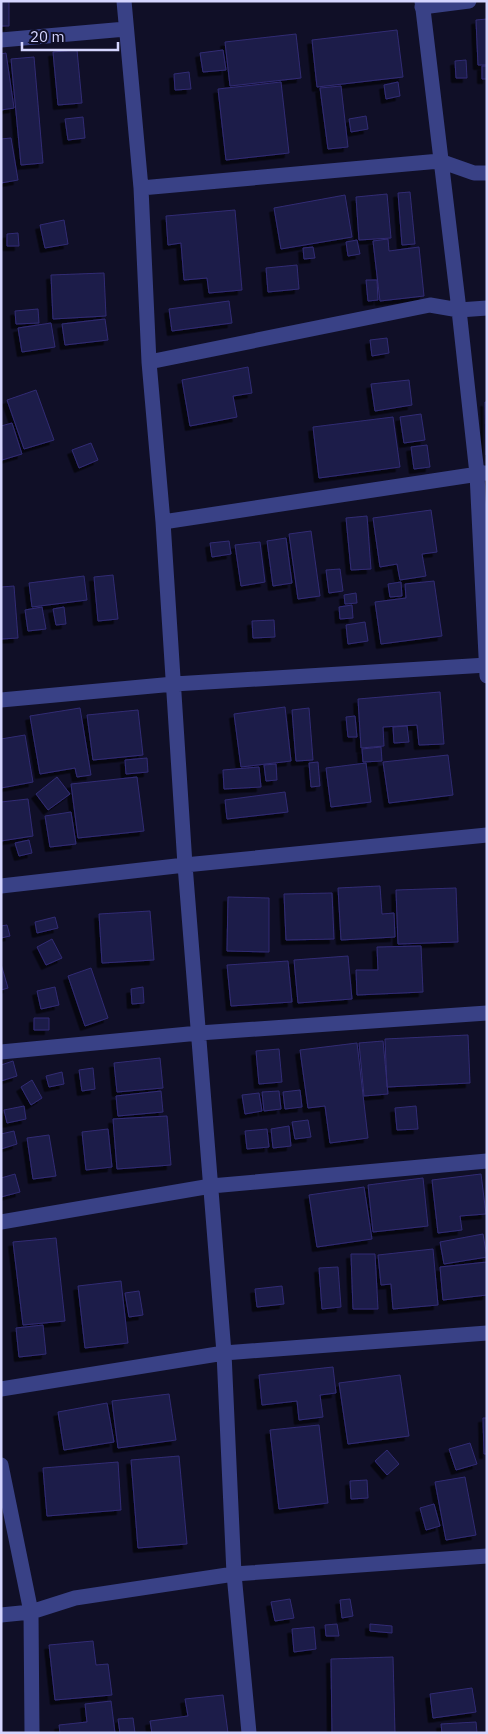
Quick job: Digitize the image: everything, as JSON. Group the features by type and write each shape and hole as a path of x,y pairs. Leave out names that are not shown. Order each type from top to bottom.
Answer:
{"street":[{"path":"124,1 141,188 149,362 163,522 185,865 224,1353 234,1574 249,1733"},
{"path":"469,1 422,4 459,310 482,473 487,676"},
{"path":"1,40 126,29"},
{"path":"141,188 440,161 474,173 487,173"},
{"path":"149,362 430,305 459,310 487,308"},
{"path":"163,522 482,473"},
{"path":"1,700 174,684 486,665"},
{"path":"1,886 185,865 487,835"},
{"path":"1,1052 199,1033 487,1013"},
{"path":"1,1222 211,1186 487,1162"},
{"path":"1,1389 224,1353 487,1333"},
{"path":"1,1465 31,1612 32,1733"},
{"path":"1,1615 31,1612 75,1598 234,1574 487,1556"}],"building":[{"path":"1,1 9,1 9,26 1,26"},
{"path":"487,19 487,65 478,65 476,20"},
{"path":"397,30 403,77 317,87 312,40"},
{"path":"296,34 301,78 230,86 225,42"},
{"path":"77,50 82,103 58,105 53,52"},
{"path":"223,50 226,70 203,72 200,53"},
{"path":"6,53 14,108 1,110 1,54"},
{"path":"34,57 43,163 21,165 11,59"},
{"path":"466,60 467,78 456,78 455,61"},
{"path":"482,66 487,66 487,79 482,79"},
{"path":"189,72 191,89 175,90 174,74"},
{"path":"281,82 289,153 226,160 218,89"},
{"path":"398,82 400,96 386,99 384,85"},
{"path":"341,86 348,147 328,149 320,88"},
{"path":"366,116 368,129 351,132 349,119"},
{"path":"83,117 85,138 68,140 65,119"},
{"path":"11,138 18,180 1,183 1,139"},
{"path":"410,192 415,244 402,245 398,193"},
{"path":"387,194 391,238 359,240 356,197"},
{"path":"345,195 352,237 281,249 274,208"},
{"path":"235,210 242,290 209,293 207,278 184,280 181,243 168,245 166,216"},
{"path":"64,220 68,244 45,248 40,225"},
{"path":"18,233 19,246 7,246 7,234"},
{"path":"388,239 389,251 419,247 424,296 380,301 373,241"},
{"path":"357,240 360,254 348,256 346,242"},
{"path":"313,247 315,258 304,259 303,248"},
{"path":"297,265 299,289 268,292 266,268"},
{"path":"104,273 106,316 53,319 51,275"},
{"path":"366,280 377,280 378,300 368,301"},
{"path":"229,301 232,323 172,331 169,309"},
{"path":"38,309 39,323 16,324 15,311"},
{"path":"105,319 108,340 65,345 62,324"},
{"path":"51,323 55,347 22,352 18,328"},
{"path":"387,338 389,353 372,356 370,340"},
{"path":"248,367 252,393 233,396 237,417 190,426 182,380"},
{"path":"409,380 412,405 375,411 371,384"},
{"path":"36,390 54,440 24,449 7,400"},
{"path":"485,402 487,402 487,455 486,455"},
{"path":"421,414 425,440 404,443 400,417"},
{"path":"393,417 400,467 319,478 313,427"},
{"path":"12,423 22,454 2,460 1,426"},
{"path":"91,443 98,460 79,468 72,450"},
{"path":"427,445 430,467 414,469 411,447"},
{"path":"431,510 437,552 422,554 426,576 400,580 397,564 380,567 373,518"},
{"path":"367,516 371,569 351,570 346,518"},
{"path":"311,531 320,596 298,599 289,534"},
{"path":"286,538 292,583 273,586 267,541"},
{"path":"229,541 231,554 212,557 210,543"},
{"path":"260,542 265,582 241,586 235,545"},
{"path":"340,569 343,591 329,593 326,570"},
{"path":"113,575 118,619 98,621 94,577"},
{"path":"84,576 87,600 32,607 29,583"},
{"path":"434,581 442,636 381,644 375,602 406,598 405,584"},
{"path":"401,582 402,596 390,597 388,584"},
{"path":"14,586 18,638 1,639 1,587"},
{"path":"356,593 357,603 345,604 344,595"},
{"path":"352,605 353,618 340,619 339,607"},
{"path":"42,607 46,629 28,631 25,610"},
{"path":"64,607 66,624 56,625 53,609"},
{"path":"274,620 275,637 253,638 252,621"},
{"path":"365,622 368,641 348,644 346,625"},
{"path":"440,692 444,744 419,745 417,725 383,727 384,746 361,748 358,699"},
{"path":"285,707 291,761 241,767 234,714"},
{"path":"80,708 91,775 77,777 75,768 40,774 30,716"},
{"path":"309,708 313,760 296,761 292,710"},
{"path":"138,710 143,755 93,760 87,715"},
{"path":"355,716 357,737 348,737 346,717"},
{"path":"407,726 409,742 394,743 393,727"},
{"path":"25,735 33,782 1,788 1,739"},
{"path":"381,747 382,761 363,762 362,749"},
{"path":"448,755 453,795 389,803 383,762"},
{"path":"147,758 148,772 126,774 125,760"},
{"path":"318,762 320,786 311,787 309,763"},
{"path":"366,763 371,802 331,807 326,768"},
{"path":"276,764 277,780 266,781 264,765"},
{"path":"259,767 261,787 224,789 223,770"},
{"path":"57,777 70,794 48,810 36,794"},
{"path":"137,777 144,831 78,838 71,784"},
{"path":"285,792 288,812 227,819 225,800"},
{"path":"28,799 33,836 1,841 1,802"},
{"path":"71,812 76,844 50,847 45,816"},
{"path":"29,840 32,853 19,856 15,843"},
{"path":"380,886 382,914 394,913 395,937 341,940 338,888"},
{"path":"456,888 458,942 398,944 396,890"},
{"path":"332,893 334,939 286,940 284,894"},
{"path":"228,897 269,898 269,952 227,951"},
{"path":"150,911 154,960 102,963 99,914"},
{"path":"55,917 58,928 37,933 35,922"},
{"path":"7,925 10,936 1,938 1,926"},
{"path":"52,939 62,958 46,965 37,947"},
{"path":"421,946 423,992 357,995 356,970 378,970 377,947"},
{"path":"348,956 352,999 298,1003 294,960"},
{"path":"288,961 292,1002 231,1006 227,965"},
{"path":"1,964 8,988 1,990"},
{"path":"91,968 108,1018 85,1026 68,976"},
{"path":"55,987 59,1005 41,1009 37,991"},
{"path":"143,987 144,1003 132,1004 131,989"},
{"path":"34,1018 49,1018 49,1030 34,1030"},
{"path":"468,1035 470,1083 387,1087 385,1039"},
{"path":"383,1041 388,1094 364,1096 359,1043"},
{"path":"357,1043 368,1138 330,1143 325,1106 308,1108 300,1050"},
{"path":"279,1049 282,1082 259,1084 256,1051"},
{"path":"160,1058 163,1088 117,1092 114,1063"},
{"path":"13,1061 17,1076 1,1081 1,1065"},
{"path":"93,1068 95,1089 82,1091 79,1070"},
{"path":"62,1072 64,1084 49,1087 46,1076"},
{"path":"32,1080 42,1098 31,1105 21,1087"},
{"path":"300,1090 302,1107 285,1109 283,1092"},
{"path":"161,1091 163,1112 118,1116 116,1096"},
{"path":"279,1091 281,1109 264,1111 262,1092"},
{"path":"259,1093 262,1111 245,1114 242,1095"},
{"path":"24,1106 26,1119 7,1123 4,1110"},
{"path":"416,1106 418,1129 397,1130 395,1108"},
{"path":"167,1116 171,1165 117,1169 113,1119"},
{"path":"308,1120 311,1137 295,1139 292,1122"},
{"path":"289,1126 291,1146 273,1148 271,1129"},
{"path":"108,1129 112,1167 86,1170 82,1132"},
{"path":"267,1129 269,1147 247,1149 245,1131"},
{"path":"14,1131 17,1144 1,1149 1,1134"},
{"path":"49,1135 56,1176 33,1179 27,1138"},
{"path":"15,1174 20,1192 1,1197 1,1178"},
{"path":"481,1174 486,1214 460,1216 462,1230 438,1233 432,1180"},
{"path":"423,1178 428,1226 373,1232 368,1185"},
{"path":"364,1187 372,1239 317,1247 309,1195"},
{"path":"483,1234 487,1257 444,1264 440,1242"},
{"path":"56,1238 65,1321 23,1325 13,1242"},
{"path":"433,1249 438,1305 393,1309 391,1284 381,1285 378,1255"},
{"path":"351,1254 375,1254 378,1309 353,1309"},
{"path":"487,1262 487,1295 443,1300 440,1267"},
{"path":"338,1267 341,1307 322,1309 319,1268"},
{"path":"121,1281 128,1343 85,1348 78,1286"},
{"path":"282,1286 284,1304 257,1307 255,1289"},
{"path":"139,1291 143,1315 129,1317 125,1293"},
{"path":"43,1325 46,1354 19,1357 16,1328"},
{"path":"333,1367 336,1393 320,1395 323,1417 299,1420 297,1401 262,1405 259,1375"},
{"path":"400,1375 409,1436 348,1444 339,1383"},
{"path":"169,1394 176,1440 118,1448 112,1401"},
{"path":"107,1403 114,1442 64,1450 58,1412"},
{"path":"483,1418 487,1418 487,1454 484,1454"},
{"path":"319,1425 328,1503 279,1509 270,1430"},
{"path":"470,1443 477,1464 456,1470 449,1449"},
{"path":"387,1450 399,1464 387,1475 375,1461"},
{"path":"179,1456 187,1544 138,1548 131,1460"},
{"path":"118,1462 121,1510 47,1516 43,1468"},
{"path":"465,1477 476,1535 446,1540 435,1482"},
{"path":"367,1480 368,1498 351,1499 350,1481"},
{"path":"434,1504 440,1526 426,1530 420,1508"},
{"path":"290,1599 294,1618 275,1621 271,1602"},
{"path":"350,1599 353,1616 342,1618 340,1600"},
{"path":"337,1624 339,1636 326,1636 325,1625"},
{"path":"370,1624 392,1626 392,1633 370,1631"},
{"path":"314,1627 316,1649 294,1652 292,1629"},
{"path":"93,1641 96,1665 108,1664 112,1695 55,1700 49,1645"},
{"path":"393,1657 395,1733 332,1733 331,1659"},
{"path":"472,1688 476,1712 433,1718 430,1694"},
{"path":"223,1695 228,1733 152,1733 150,1721 188,1716 185,1699"},
{"path":"111,1701 115,1733 60,1733 59,1725 87,1722 85,1704"},
{"path":"133,1718 135,1733 120,1733 118,1719"},
{"path":"476,1722 477,1733 442,1733 441,1724"}]}
